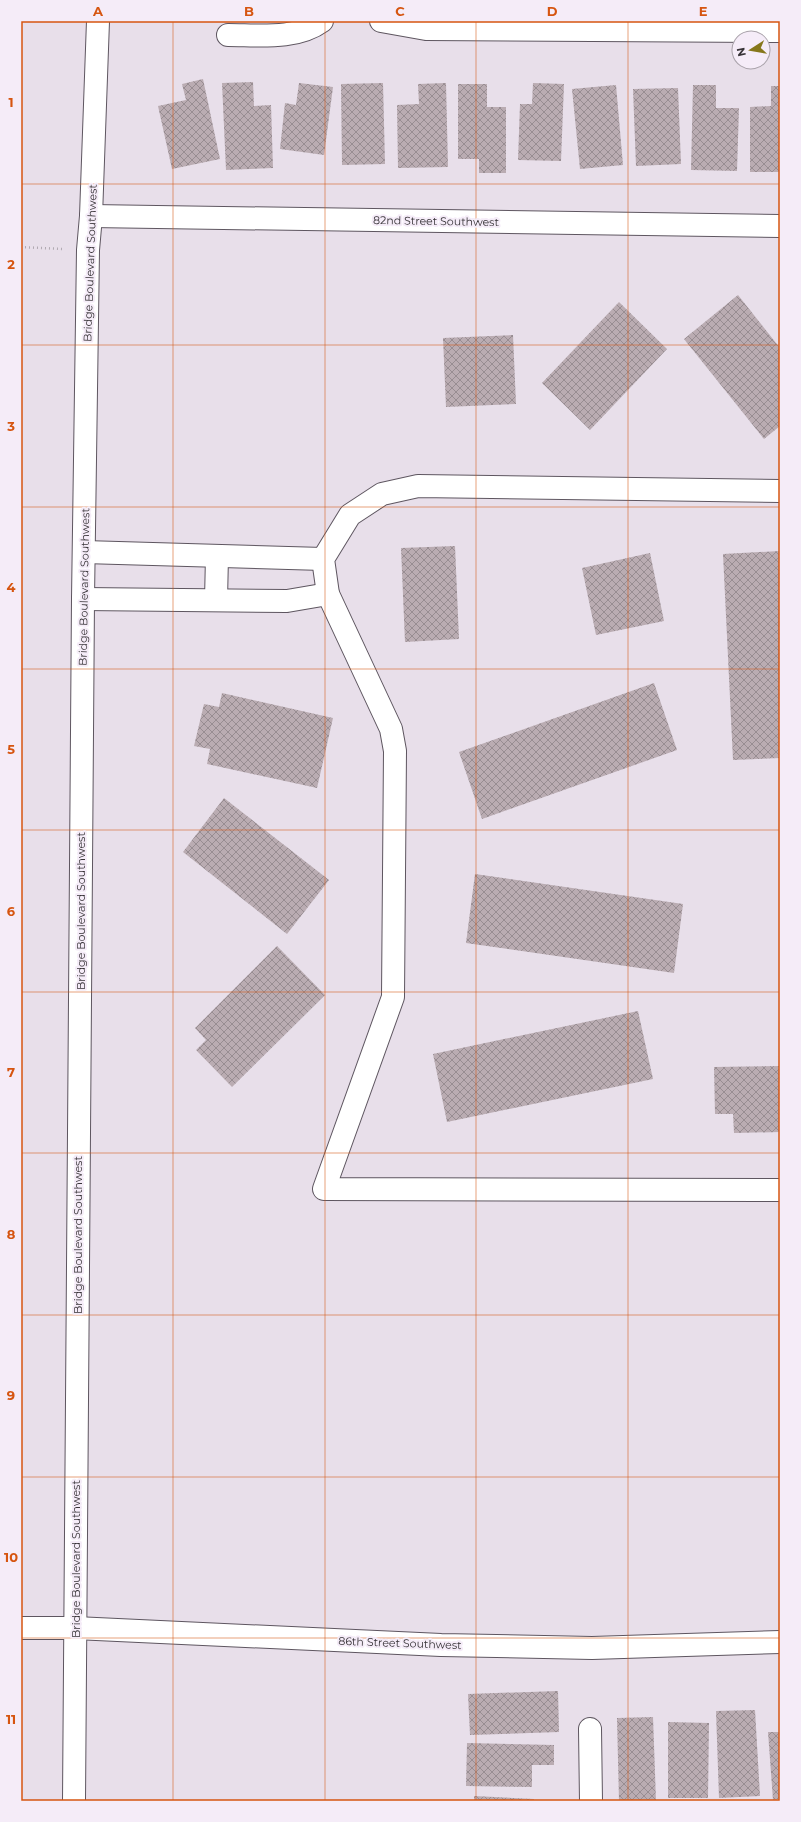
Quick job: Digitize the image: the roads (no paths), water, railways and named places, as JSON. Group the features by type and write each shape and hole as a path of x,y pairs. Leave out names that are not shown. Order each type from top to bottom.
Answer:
{"street":[{"name":"Bridge Boulevard Southwest","path":"74,1801 83,599 88,250 91,216 98,21"},
{"path":"228,35 280,35 314,27 322,21"},
{"path":"380,21 426,29 780,31"},
{"name":"82nd Street Southwest","path":"91,216 780,226"},
{"path":"780,491 418,486 382,494 350,515 323,559 328,594 391,729 395,751 393,997 324,1188 780,1190"},
{"path":"84,552 323,559"},
{"path":"216,600 217,556"},
{"path":"83,599 287,601 328,594"},
{"name":"86th Street Southwest","path":"21,1628 75,1628 433,1644 592,1648 780,1642"},
{"path":"590,1729 591,1801"}]}
